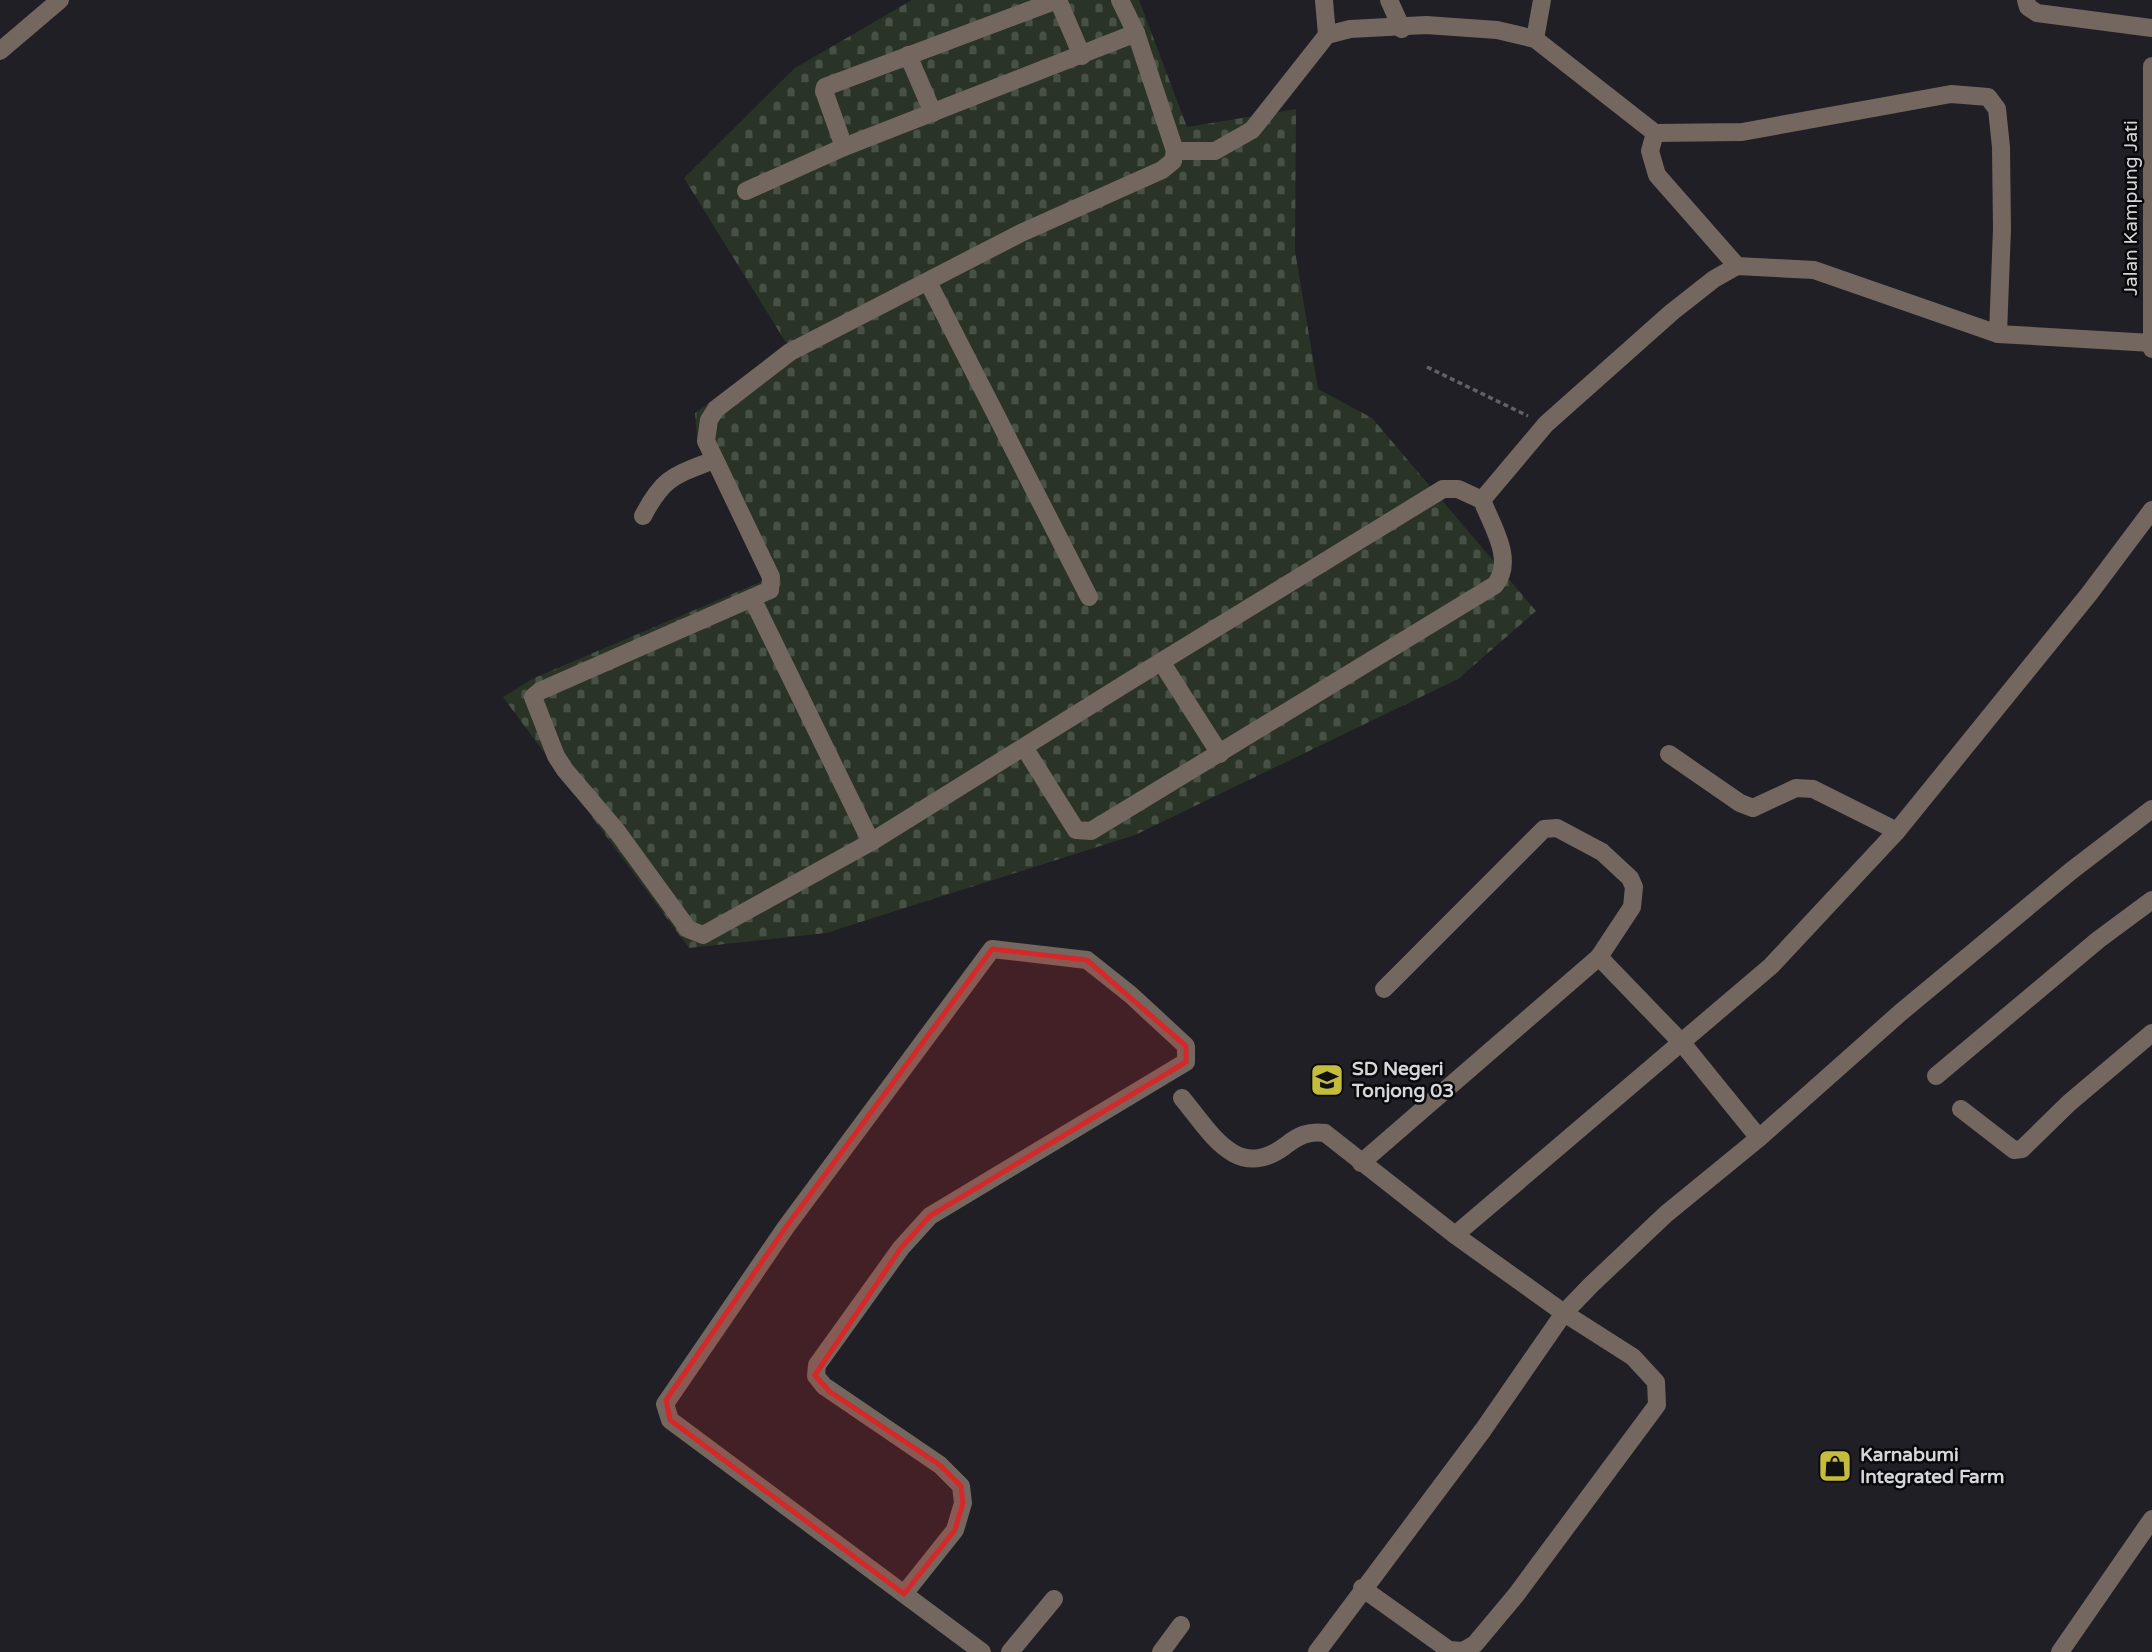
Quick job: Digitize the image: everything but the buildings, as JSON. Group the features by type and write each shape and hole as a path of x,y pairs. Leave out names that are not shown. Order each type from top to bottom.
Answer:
{"street":[{"path":"0,51 60,0"},
{"path":"844,147 824,88 908,55 1057,0 1082,56"},
{"path":"1024,747 1073,826 1084,833 1220,754 1495,585 1501,578 1504,560 1482,500 1458,489 1443,489 1162,663 1024,747 871,842 699,935 688,929 616,830 556,756 534,705 536,693 771,590 771,577 706,441 709,420 716,409 790,352 1021,233 1162,170 1173,161 1175,151 1136,33 1120,0"},
{"path":"1324,0 1326,35"},
{"path":"1389,0 1402,29"},
{"path":"1535,39 1542,0"},
{"path":"2026,0 2028,7 2038,13 2152,28"},
{"path":"1175,151 1215,151 1252,130 1326,35 1350,29 1402,29 1426,25 1468,27 1535,39 1655,133 1742,132 1951,94 1987,97 1997,110 2001,146 2002,243 1998,334"},
{"path":"746,191 844,147 1136,33"},
{"path":"908,55 933,113"},
{"name":"Jalan Kampung Jati","path":"2152,66 2152,349"},
{"path":"1655,133 1650,151 1657,175 1737,265"},
{"path":"1482,500 1546,424 1672,312 1714,279 1737,265 1784,266 1826,273 1998,334 2152,343"},
{"path":"928,282 1089,597"},
{"path":"643,516 653,497 668,479 714,460"},
{"path":"1455,1236 1771,966 1897,831 2089,594 2152,510"},
{"path":"752,598 871,842"},
{"path":"1162,663 1220,754"},
{"path":"1669,754 1740,803 1753,808 1796,788 1813,789 1897,831"},
{"path":"1317,1652 1362,1588 1483,1430 1564,1313 1666,1214 1759,1138 1900,1013 2152,808"},
{"path":"1361,1163 1599,957 1632,907 1634,887 1630,878 1602,852 1551,828 1540,832 1384,989"},
{"path":"1936,1076 2098,940 2152,901"},
{"path":"904,1594 955,1530 963,1503 961,1486 940,1465 829,1391 816,1376 817,1365 901,1248 930,1216 1186,1062 1186,1046 1131,995 1087,960 992,949 786,1227 666,1400 665,1407 670,1420 904,1594 982,1652"},
{"path":"1599,957 1682,1044 1759,1138"},
{"path":"1961,1109 2014,1150 2022,1149 2069,1103 2152,1033"},
{"path":"1182,1098 1213,1136 1243,1159 1263,1159 1311,1131 1325,1133 1455,1236 1564,1313 1633,1357 1656,1382 1658,1401 1646,1421 1516,1595 1475,1644 1463,1651 1449,1650 1362,1588"},
{"path":"2060,1652 2152,1519"},
{"path":"1010,1652 1054,1599"},
{"path":"1161,1652 1181,1625"}],"path":[{"path":"1427,367 1546,424"}],"highlighted area":[{"path":"992,949 1087,960 1186,1046 1186,1062 930,1216 901,1248 815,1375 829,1391 940,1465 961,1486 963,1503 955,1530 904,1594 670,1420 666,1400 786,1227"}],"green space":[{"path":"912,0 1139,0 1187,127 1296,109 1295,251 1318,389 1372,418 1536,611 1458,679 1135,835 826,933 689,948 503,697 534,678 765,580 697,437 695,413 788,346 684,178 795,68"}],"place":[{"name":"SD Negeri Tonjong 03","path":"1327,1080"},
{"name":"Karnabumi Integrated Farm","path":"1835,1466"}]}
